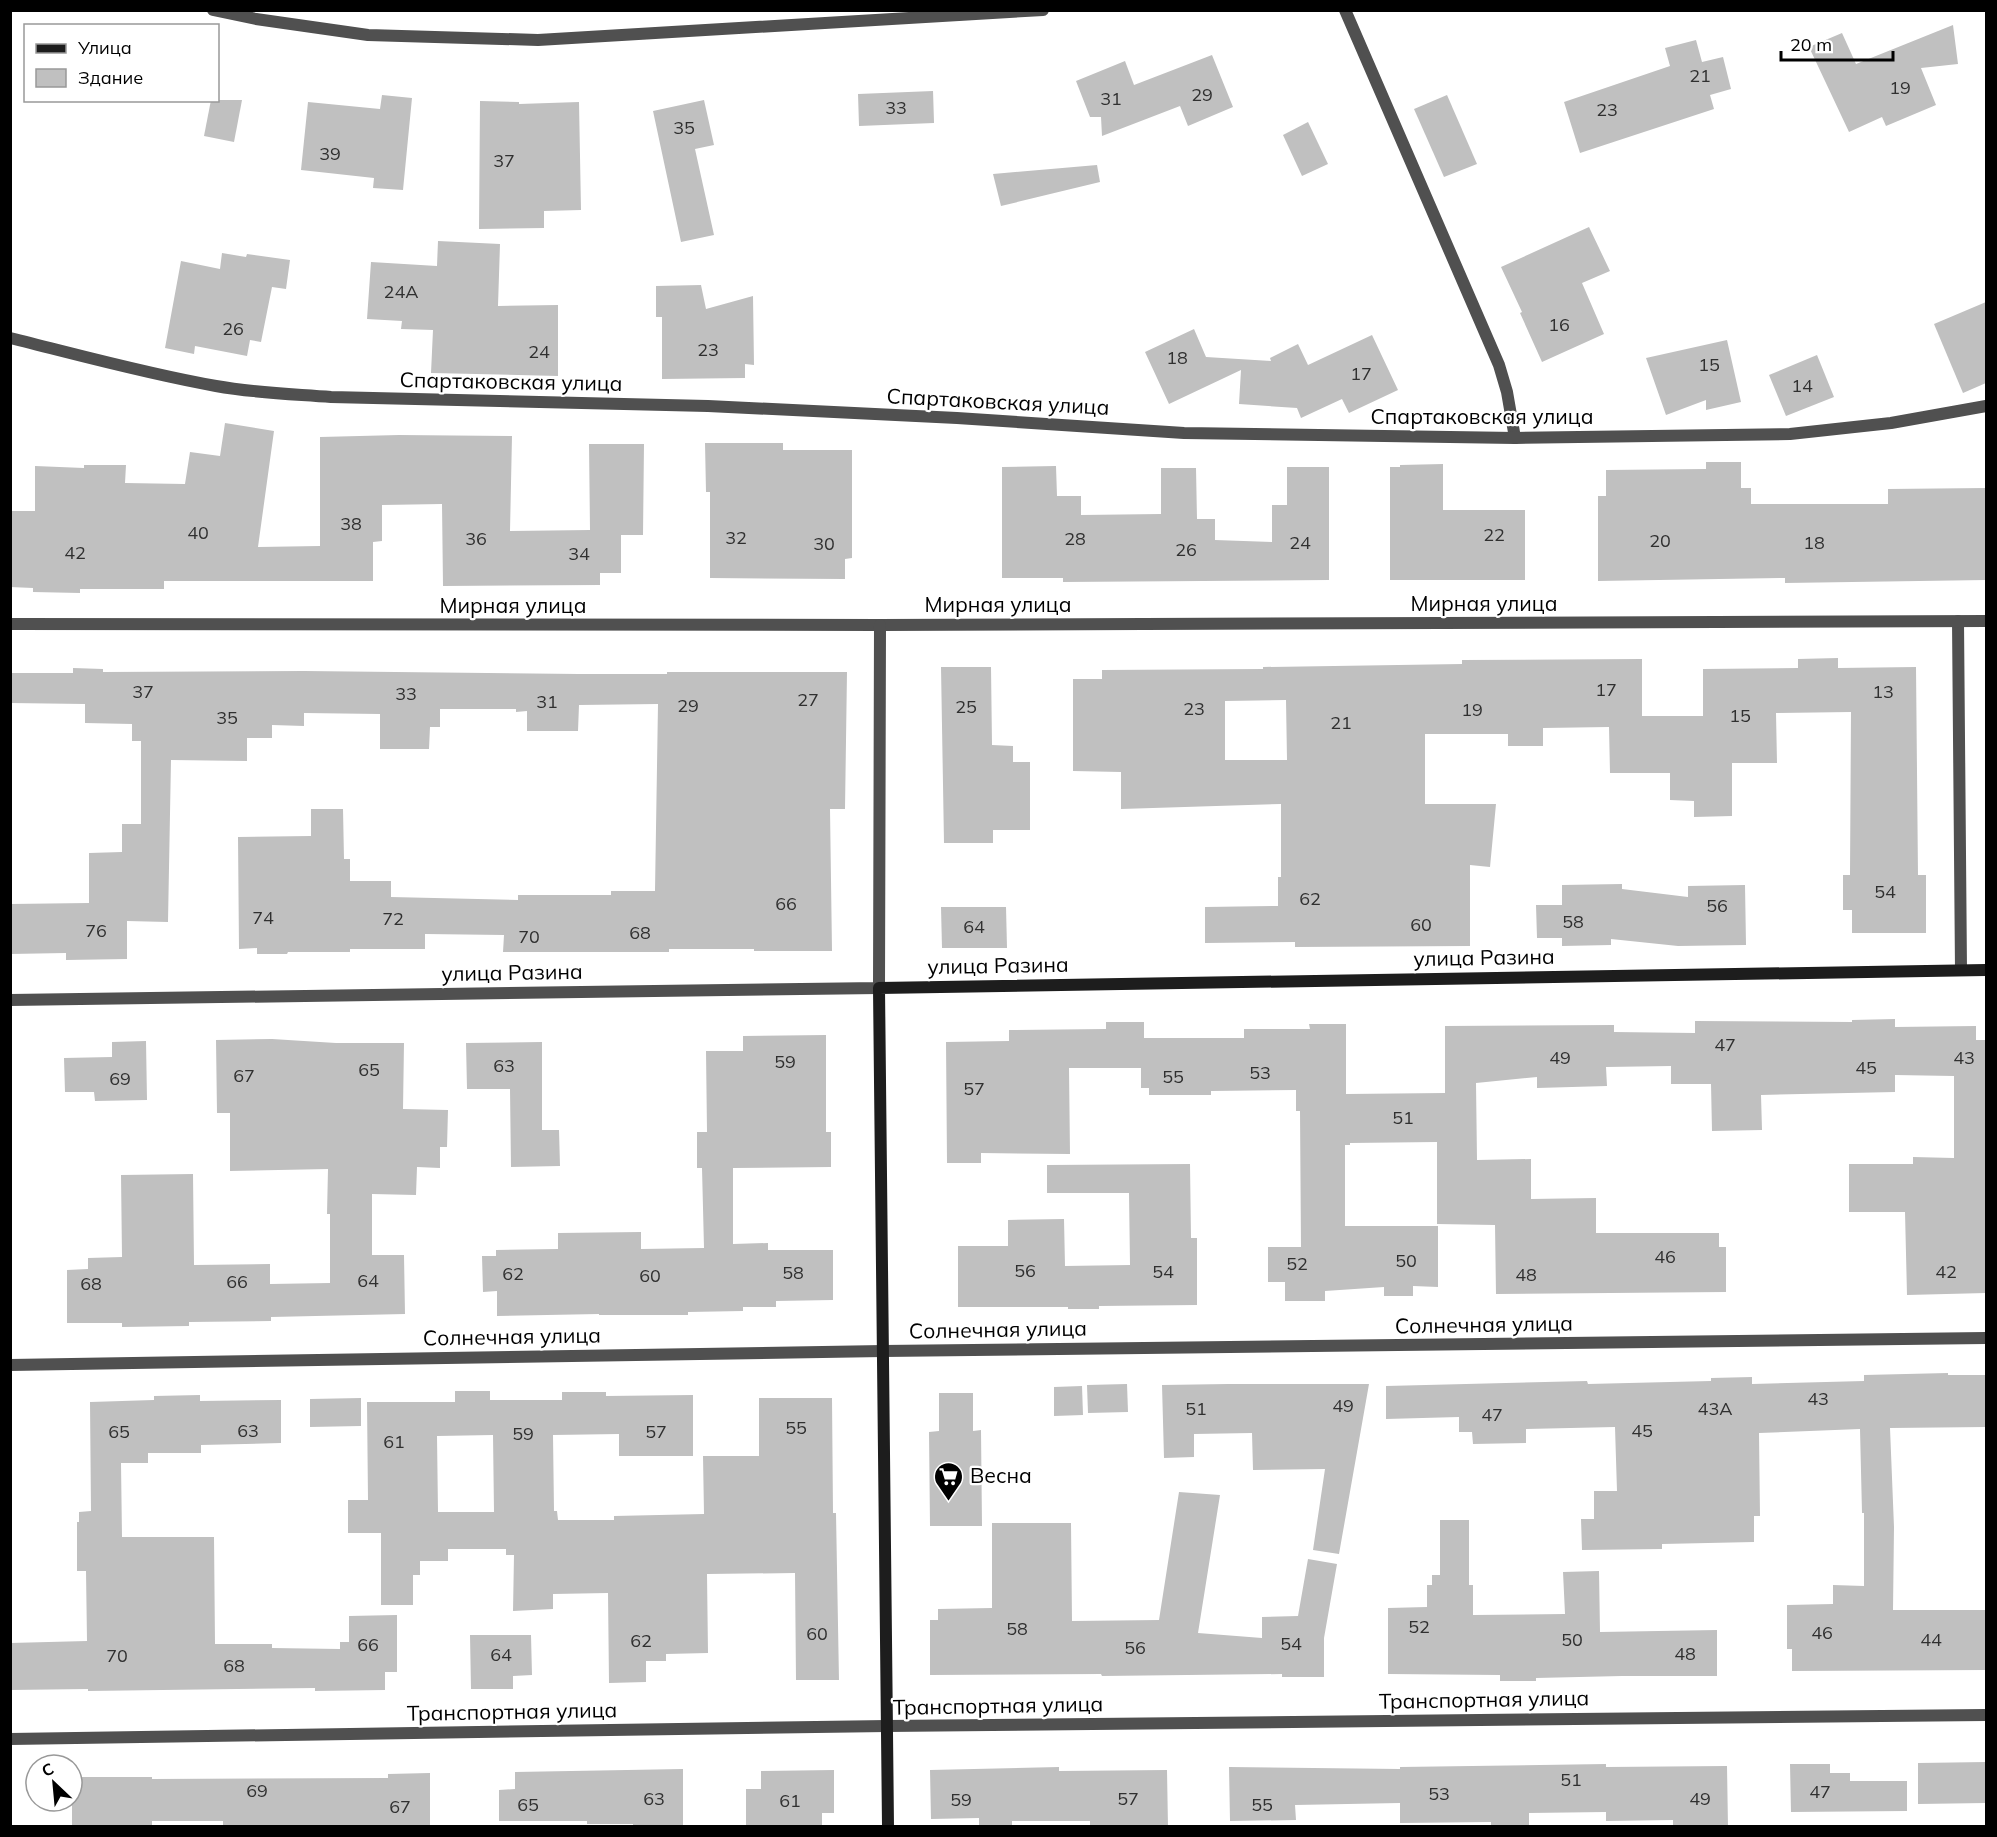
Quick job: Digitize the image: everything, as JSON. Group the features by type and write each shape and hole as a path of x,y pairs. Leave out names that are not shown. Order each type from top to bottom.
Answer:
{"street":[{"path":"213,10 256,20 368,35 538,40 1043,10"},
{"path":"1345,10 1499,365 1507,392 1515,438"},
{"name":"Спартаковская улица","path":"10,338 153,374 219,387 331,397 708,406 957,418 1184,433 1515,438 1790,434 1891,423 1986,406"},
{"path":"1958,621 1961,970"},
{"name":"Мирная улица","path":"10,624 880,626 1986,621"},
{"path":"880,626 879,988 888,1827"},
{"name":"улица Разина","path":"10,1000 1986,970"},
{"name":"Солнечная улица","path":"10,1365 883,1351 1986,1338"},
{"name":"Транспортная улица","path":"10,1739 887,1726 1986,1714"}],"building":[{"path":"1953,25 1958,64 1921,68 1936,105 1886,126 1882,117 1849,132 1809,47 1842,33 1856,64"},
{"path":"1696,40 1702,62 1723,57 1731,89 1710,95 1714,109 1580,153 1564,102 1670,66 1665,48"},
{"path":"1212,55 1233,107 1188,126 1180,106 1102,136 1101,117 1090,117 1076,81 1125,61 1134,85"},
{"path":"933,91 934,123 859,126 858,94"},
{"path":"382,95 412,98 403,190 373,188 374,178 301,170 308,102 380,109"},
{"path":"1447,95 1477,164 1444,177 1414,109"},
{"path":"242,100 234,142 204,136 211,102"},
{"path":"704,100 714,145 695,149 714,235 681,242 653,111"},
{"path":"480,101 519,102 519,104 579,102 581,210 544,211 544,228 479,229"},
{"path":"1308,122 1328,164 1302,176 1283,135"},
{"path":"1097,165 1100,182 1001,206 993,174"},
{"path":"1589,227 1610,271 1582,283 1604,334 1542,362 1501,267"},
{"path":"438,241 500,244 498,306 558,305 558,376 431,373 433,330 401,329 402,321 367,319 371,262 437,266"},
{"path":"222,253 290,260 286,289 272,287 261,342 250,340 247,356 195,346 194,354 165,348 181,261 220,269"},
{"path":"701,285 706,309 753,296 754,365 745,364 745,378 662,379 662,317 656,317 656,286"},
{"path":"1986,302 1986,383 1963,393 1934,324"},
{"path":"1194,329 1206,357 1271,361 1270,358 1298,344 1308,365 1372,335 1398,390 1349,413 1342,399 1301,418 1297,408 1239,404 1241,370 1169,404 1145,352"},
{"path":"1727,340 1741,402 1706,410 1706,400 1666,415 1646,358"},
{"path":"1817,355 1834,397 1786,416 1769,375"},
{"path":"225,423 274,431 258,547 320,546 320,437 512,436 510,531 590,530 589,444 644,444 643,535 621,535 621,573 600,573 600,585 443,586 442,504 382,505 382,541 373,542 373,581 164,581 164,589 80,589 80,593 33,592 33,588 10,587 10,511 35,511 35,466 84,468 84,465 126,465 125,483 185,484 190,452 220,456"},
{"path":"705,443 783,443 783,450 852,450 852,558 845,559 845,579 710,578 710,492 706,492"},
{"path":"1706,462 1741,462 1741,488 1751,488 1751,504 1888,504 1888,489 1986,488 1986,580 1785,583 1785,578 1598,581 1598,496 1606,496 1606,470 1706,469"},
{"path":"1443,464 1443,510 1525,510 1525,580 1390,580 1390,467"},
{"path":"1056,466 1057,496 1081,496 1081,515 1161,514 1161,468 1196,468 1197,519 1215,519 1215,540 1272,542 1272,505 1287,505 1287,467 1329,467 1329,580 1063,582 1063,578 1002,578 1002,467"},
{"path":"1838,658 1838,668 1916,667 1918,875 1926,875 1926,933 1852,933 1852,910 1843,910 1843,875 1850,875 1851,712 1776,713 1777,763 1732,763 1732,816 1694,817 1694,801 1670,800 1670,773 1610,773 1609,727 1543,728 1543,746 1508,746 1508,734 1425,734 1425,804 1496,804 1490,867 1470,865 1470,946 1295,947 1295,942 1205,943 1205,907 1278,906 1278,877 1281,877 1281,804 1121,809 1121,772 1073,771 1073,679 1102,679 1102,670 1462,664 1462,660 1642,659 1642,716 1703,716 1703,669 1798,668 1798,659","holes":["1286,700 1287,760 1225,760 1225,701"]},
{"path":"941,667 991,667 992,745 1013,746 1013,762 1030,762 1030,830 993,830 993,843 944,843"},
{"path":"73,668 103,669 103,672 667,674 667,672 847,672 845,809 830,809 832,951 669,949 669,952 503,952 504,935 425,934 425,949 350,949 350,952 257,954 257,948 239,949 238,837 311,836 311,809 343,809 344,859 350,859 350,881 391,881 391,897 518,900 518,895 611,895 611,891 655,891 658,704 579,705 578,731 527,731 527,711 516,712 516,709 440,709 440,727 430,727 429,749 380,749 380,714 304,713 304,726 272,725 272,738 247,738 247,761 171,760 168,922 127,921 127,959 66,960 66,953 10,954 10,904 89,903 89,853 122,852 122,824 141,824 141,741 132,741 132,724 85,723 85,704 10,703 10,673 73,673"},
{"path":"1622,884 1622,889 1688,897 1688,886 1745,885 1746,945 1678,946 1611,939 1611,945 1562,946 1562,938 1537,938 1536,905 1562,905 1562,885"},
{"path":"941,907 1006,907 1007,948 942,948"},
{"path":"1895,1019 1895,1027 1976,1026 1976,1040 1986,1040 1986,1293 1907,1295 1905,1212 1849,1212 1849,1164 1913,1164 1913,1157 1954,1158 1954,1076 1895,1075 1895,1092 1761,1095 1762,1130 1712,1131 1711,1084 1671,1084 1671,1066 1606,1067 1607,1086 1537,1088 1537,1077 1476,1083 1477,1160 1531,1159 1531,1199 1596,1198 1596,1233 1719,1233 1719,1247 1726,1247 1726,1292 1496,1294 1495,1225 1437,1224 1437,1142 1350,1143 1350,1145 1345,1145 1345,1226 1438,1226 1438,1287 1413,1286 1413,1296 1384,1296 1384,1287 1325,1291 1325,1301 1285,1301 1285,1282 1268,1282 1268,1247 1301,1247 1300,1111 1296,1111 1296,1090 1211,1091 1211,1095 1149,1095 1149,1088 1141,1088 1141,1068 1069,1068 1070,1154 981,1153 981,1163 947,1163 946,1042 1009,1041 1009,1030 1106,1029 1106,1022 1144,1022 1144,1038 1244,1038 1244,1029 1310,1029 1309,1024 1346,1024 1346,1094 1445,1093 1445,1026 1614,1025 1614,1032 1695,1033 1695,1021 1852,1022 1852,1020"},
{"path":"826,1035 826,1132 831,1132 831,1167 733,1168 733,1244 768,1243 768,1250 833,1250 833,1300 776,1301 776,1307 743,1307 743,1311 688,1312 688,1315 497,1316 497,1291 483,1292 482,1256 496,1256 496,1250 558,1249 558,1233 641,1232 641,1249 704,1248 702,1168 697,1168 697,1132 707,1132 706,1051 743,1051 743,1036"},
{"path":"272,1039 336,1043 404,1043 403,1109 448,1110 447,1147 440,1147 440,1168 417,1167 416,1195 372,1194 372,1255 404,1255 405,1314 271,1317 271,1321 189,1322 189,1326 122,1327 122,1323 67,1323 67,1270 88,1269 88,1258 122,1257 121,1175 193,1174 194,1265 270,1264 270,1284 330,1283 328,1169 230,1171 230,1113 217,1113 216,1040"},
{"path":"146,1041 147,1100 95,1101 94,1092 65,1092 64,1058 112,1057 112,1042"},
{"path":"542,1042 542,1130 559,1130 560,1166 511,1167 510,1089 467,1089 466,1043"},
{"path":"1190,1164 1191,1238 1197,1238 1197,1305 1099,1306 1099,1309 958,1307 958,1246 1008,1246 1008,1220 1064,1219 1065,1266 1130,1265 1129,1193 1047,1193 1047,1165"},
{"path":"1948,1373 1948,1375 1986,1375 1986,1427 1890,1428 1894,1527 1893,1610 1986,1610 1986,1670 1792,1671 1792,1649 1787,1649 1787,1605 1833,1604 1833,1585 1864,1586 1864,1513 1862,1513 1860,1429 1759,1433 1760,1516 1754,1516 1754,1542 1662,1544 1662,1549 1582,1550 1581,1519 1594,1519 1594,1491 1617,1491 1615,1427 1526,1429 1526,1443 1473,1444 1472,1432 1459,1432 1459,1417 1386,1419 1386,1386 1587,1381 1588,1384 1711,1381 1711,1378 1752,1377 1752,1384 1864,1381 1864,1375"},
{"path":"1127,1384 1128,1412 1088,1413 1087,1385"},
{"path":"1369,1384 1339,1554 1313,1550 1325,1469 1253,1470 1252,1433 1194,1434 1194,1457 1164,1458 1162,1385"},
{"path":"1082,1386 1083,1415 1054,1416 1054,1387"},
{"path":"455,1391 490,1391 490,1400 562,1400 562,1392 606,1392 606,1396 693,1395 693,1456 619,1456 619,1434 553,1435 554,1511 557,1511 558,1520 614,1520 614,1516 704,1514 703,1456 759,1456 759,1398 832,1398 833,1513 836,1513 839,1680 796,1680 795,1573 707,1574 708,1653 666,1654 666,1661 646,1661 646,1682 609,1683 608,1593 553,1594 553,1609 513,1611 514,1555 506,1555 506,1549 448,1549 448,1561 420,1561 420,1575 413,1575 413,1605 381,1605 381,1533 348,1533 348,1500 368,1500 367,1402 455,1402","holes":["493,1435 494,1512 438,1512 437,1436"]},
{"name":"Весна","path":"939,1393 973,1393 973,1431 981,1430 982,1526 930,1526 929,1432 939,1431"},
{"path":"200,1395 200,1401 281,1400 281,1443 201,1445 201,1453 148,1453 148,1463 121,1463 122,1537 214,1537 215,1644 272,1644 272,1648 340,1649 340,1642 349,1642 349,1616 397,1615 397,1672 385,1672 385,1690 315,1691 315,1688 10,1690 10,1643 87,1641 86,1571 77,1571 77,1522 79,1522 79,1512 91,1511 90,1402 154,1400 154,1396"},
{"path":"361,1398 361,1426 310,1427 310,1399"},
{"path":"1179,1492 1220,1495 1198,1633 1262,1638 1262,1617 1298,1616 1308,1559 1337,1564 1324,1638 1324,1677 1282,1677 1282,1674 930,1675 930,1620 938,1620 938,1609 992,1608 992,1523 1071,1523 1072,1621 1159,1620"},
{"path":"1440,1520 1469,1520 1469,1585 1473,1585 1473,1615 1565,1614 1563,1572 1599,1571 1600,1632 1717,1630 1717,1676 1622,1676 1500,1681 1500,1675 1388,1674 1388,1608 1427,1607 1427,1585 1432,1585 1432,1575 1440,1575"},
{"path":"470,1635 531,1635 532,1675 513,1676 513,1689 471,1689"},
{"path":"1986,1762 1986,1803 1918,1804 1918,1763"},
{"path":"1606,1764 1606,1767 1727,1766 1728,1827 1673,1827 1673,1820 1606,1821 1606,1812 1529,1813 1529,1827 1491,1827 1491,1822 1400,1823 1400,1803 1295,1805 1296,1820 1230,1821 1229,1767 1400,1769 1400,1767"},
{"path":"1790,1764 1830,1764 1830,1773 1850,1773 1850,1781 1907,1781 1907,1811 1791,1812"},
{"path":"1059,1767 1059,1771 1167,1770 1168,1827 1090,1827 1090,1821 1012,1821 1012,1827 979,1827 979,1818 931,1819 930,1770"},
{"path":"683,1769 683,1827 633,1827 633,1824 587,1824 587,1821 499,1821 499,1790 515,1789 515,1772"},
{"path":"834,1770 834,1813 822,1813 822,1827 746,1827 746,1789 761,1789 761,1771"},
{"path":"430,1773 430,1827 223,1827 223,1821 152,1821 152,1827 72,1827 72,1813 84,1813 84,1777 388,1778 388,1774"}],"place":[{"name":"Весна","path":"949,1502"}]}
